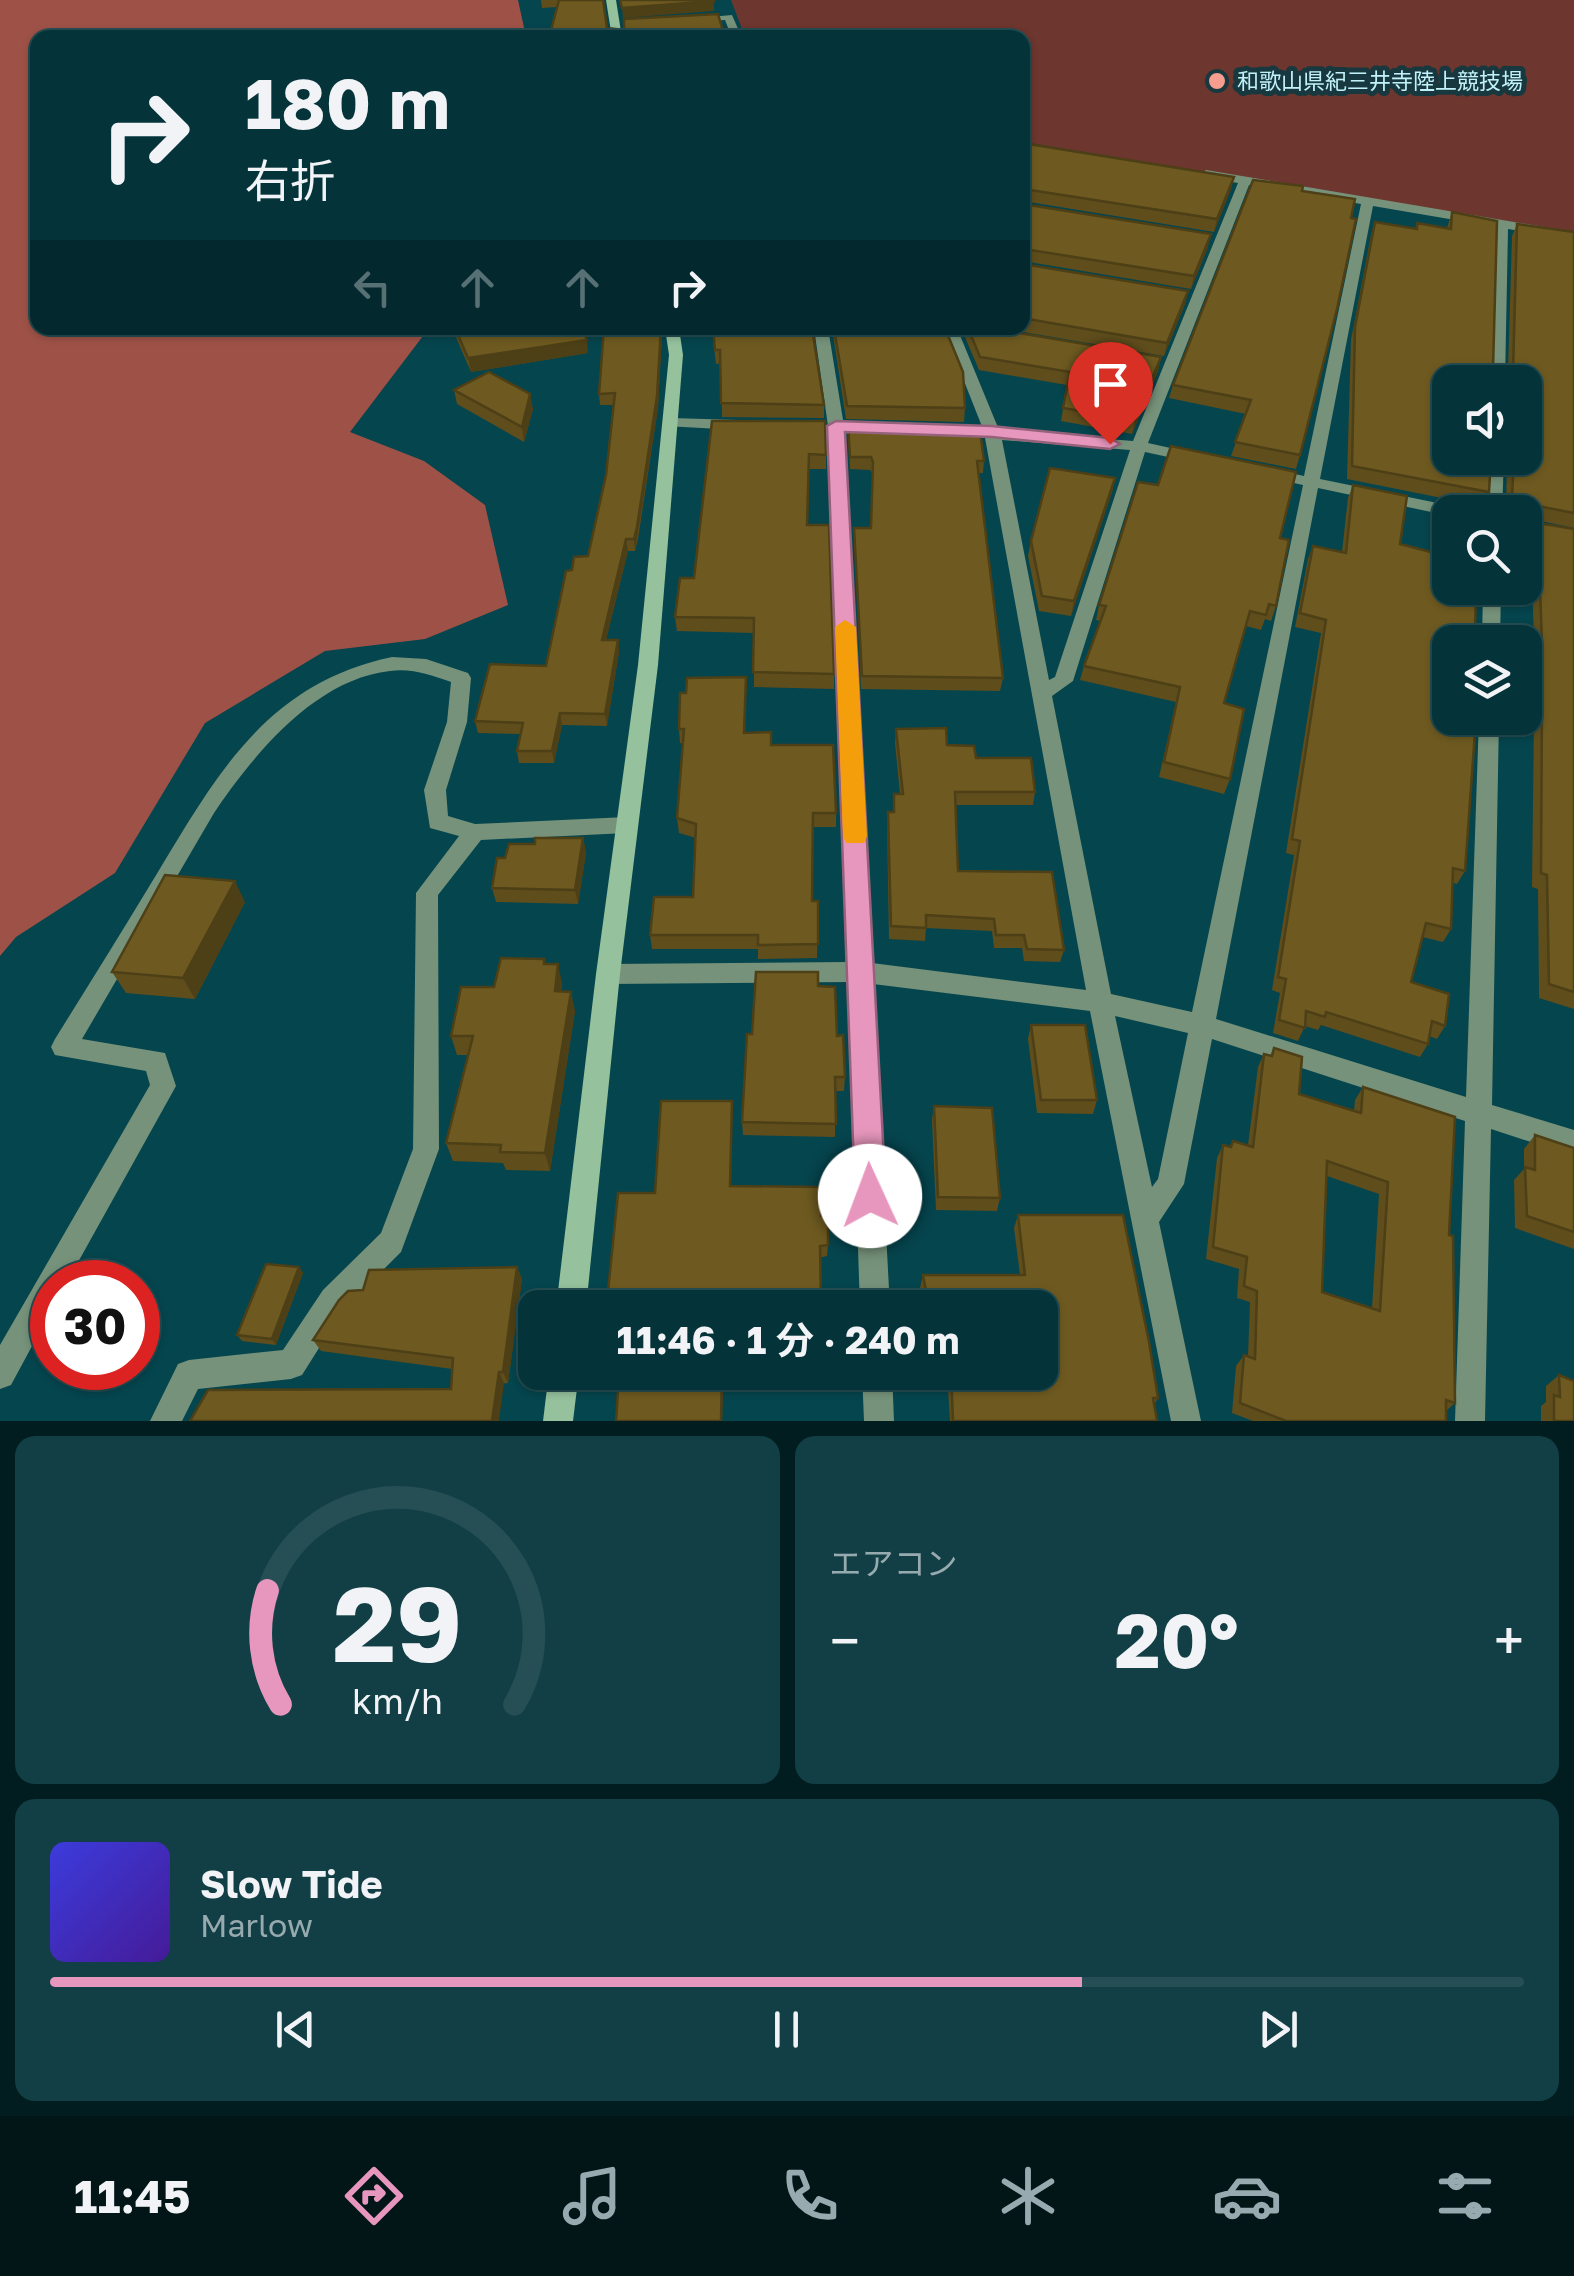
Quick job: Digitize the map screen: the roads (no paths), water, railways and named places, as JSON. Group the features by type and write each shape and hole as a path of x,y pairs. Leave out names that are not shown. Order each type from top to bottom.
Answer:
{"street":[{"path":"611,0 616,30"},
{"path":"723,0 734,30"},
{"path":"672,20 730,17"},
{"path":"615,23 634,22"},
{"path":"1190,172 1574,236"},
{"path":"1044,692 1063,681 1139,446 1245,180"},
{"path":"1147,1216 1170,1184 1368,202"},
{"path":"1498,365 1502,224"},
{"path":"1203,238 1221,241"},
{"path":"1179,295 1198,298"},
{"path":"573,1290 654,615 676,356 673,335"},
{"path":"823,335 836,426 873,1290"},
{"path":"953,335 992,432 1100,1002 1147,1216 1186,1421"},
{"path":"1152,361 1172,365"},
{"path":"671,424 763,425"},
{"path":"934,430 1139,446 1216,462"},
{"path":"1254,470 1432,507"},
{"path":"0,1374 163,1086 156,1061 64,1047 225,781 300,702 356,669 385,664 435,664 461,678 457,722 435,790 438,822 475,832 628,825"},
{"path":"1470,1421 1489,735"},
{"path":"165,1421 189,1376 291,1364 333,1300 391,1242 426,1149 427,893 475,832"},
{"path":"608,974 861,972 1100,1002 1204,1026 1574,1143"},
{"path":"558,1421 562,1390"},
{"path":"878,1390 879,1421"}],"place":[{"name":"和歌山県紀三井寺陸上競技場","path":"1217,81"}]}
